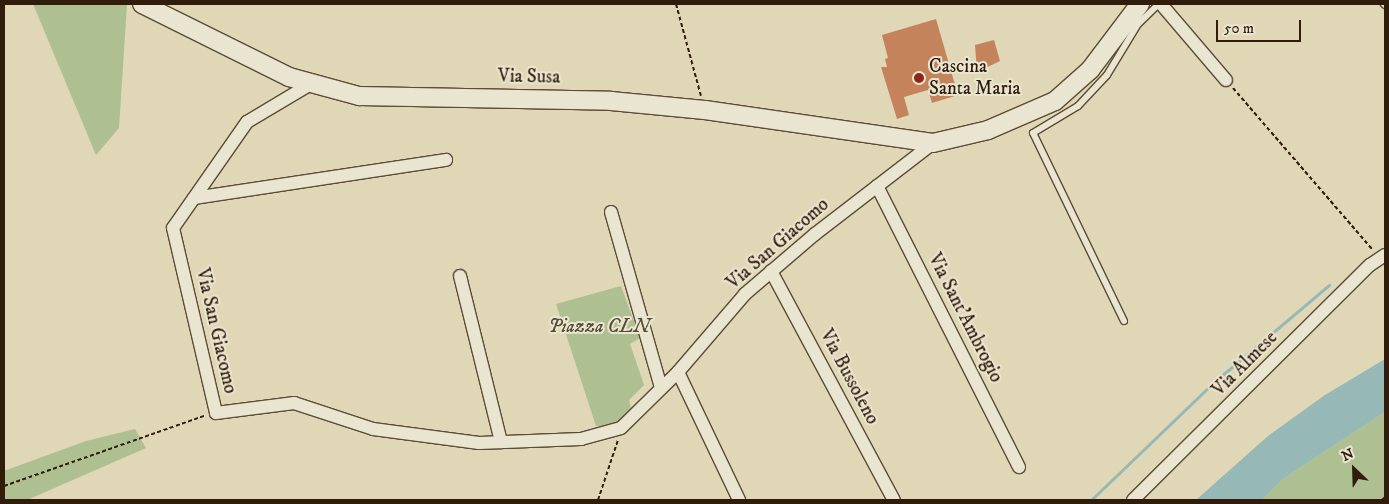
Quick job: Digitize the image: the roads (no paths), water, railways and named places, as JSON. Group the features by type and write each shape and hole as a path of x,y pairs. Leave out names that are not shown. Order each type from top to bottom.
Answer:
{"main road":[{"name":"Via Susa","path":"142,4 309,84 386,98 567,99 704,110 933,142"},
{"path":"933,142 988,130 1055,101 1090,70 1140,4"}],"street":[{"path":"1160,4 1226,80"},
{"name":"Via San Giacomo","path":"309,84 247,122 173,228 216,413 294,403 373,430 479,443 581,439 621,428 678,372 745,294 771,271 933,142"},
{"path":"194,198 446,160"},
{"name":"Via Sant'Ambrogio","path":"877,186 1020,467"},
{"path":"611,212 661,388"},
{"name":"Via Almese","path":"1133,500 1383,257"},
{"name":"Via Bussoleno","path":"771,271 894,500"},
{"path":"460,276 501,442"},
{"path":"678,372 740,500"}],"lane":[{"path":"1124,321 1033,134 1078,106 1107,75 1138,24 1160,4"}],"water":[{"path":"1385,359 1385,412 1283,479 1262,500 1196,500 1268,436 1325,395"}],"waterway":[{"path":"1091,500 1213,383 1329,285"}],"place":[{"name":"Cascina Santa Maria","path":"919,78"}],"park label":[{"name":"Piazza CLN","path":"599,327"}]}
